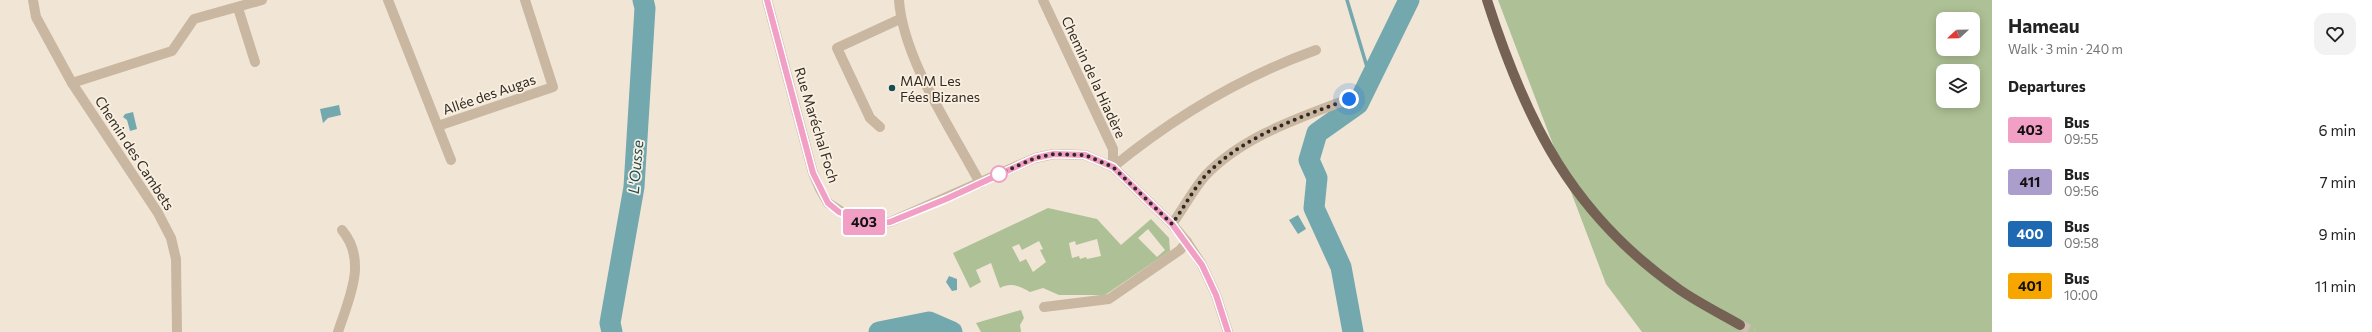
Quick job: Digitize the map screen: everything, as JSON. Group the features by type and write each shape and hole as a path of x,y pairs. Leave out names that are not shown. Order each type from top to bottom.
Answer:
{"main road":[{"path":"1487,0 1507,62 1523,99 1562,173 1584,202 1620,241 1647,265 1681,291 1740,325"}],"street":[{"name":"Chemin des Cambets","path":"33,0 36,18 72,83 158,213 171,238 176,259 177,332"},
{"path":"72,83 172,51 194,20 262,0"},
{"path":"388,0 451,160"},
{"name":"Allée des Augas","path":"438,126 553,87 525,0"},
{"name":"Rue Maréchal Foch","path":"767,0 813,173 828,203 847,216 871,224 890,222 1035,158 1054,154 1085,155 1113,167 1172,224 1202,265 1216,295 1228,332"},
{"path":"899,0 900,19 922,76 980,183"},
{"name":"Chemin de la Hiadère","path":"1043,0 1113,149 1113,167"},
{"path":"238,8 255,62"},
{"path":"880,128 870,118 837,48 900,19"},
{"path":"1113,167 1144,142 1210,98 1276,64 1316,50"},
{"path":"1172,224 1205,177 1230,154 1289,121 1349,99"},
{"path":"338,332 356,277 350,239 342,230"},
{"path":"1044,307 1109,299 1180,250 1186,242"}],"green space":[{"path":"1498,0 1992,0 1992,332 1642,332 1606,284"},
{"path":"1048,208 1097,219 1121,245 1151,219 1169,238 1170,251 1105,295 1059,295 1043,288 1030,292 1012,285 1000,288 991,263 976,270 981,282 970,288 953,253","holes":["1148,229 1165,250 1157,257 1138,238","1097,239 1101,256 1087,259 1086,257 1080,259 1079,256 1072,258 1069,243 1075,241 1076,245","1039,241 1043,249 1040,250 1046,262 1033,272 1026,259 1020,262 1012,247 1019,244 1022,250"]},
{"path":"1021,310 1024,318 1020,325 1021,332 981,332 976,323"}],"water":[{"path":"339,105 341,115 328,118 323,123 320,109"},
{"path":"133,112 137,129 130,131 127,120 123,117 125,114"},
{"path":"1298,215 1306,229 1298,234 1289,220"},
{"path":"949,276 957,279 957,290 952,291 946,282"}],"waterway":[{"name":"L'Ousse","path":"612,332 610,323 634,187 645,8 643,0"},
{"path":"1347,0 1370,77"},
{"path":"1353,332 1341,267 1314,208 1317,178 1309,160 1317,133 1358,104 1409,0"},
{"name":"L'Ousse","path":"879,332 929,322 952,332"}],"tunnel":[{"path":"1740,325 1754,332"}],"bus line":[{"name":"403","path":"767,0 813,173 828,203 839,212 853,219 871,224 890,222 946,199 1035,158 1054,154 1085,155 1113,167 1172,224 1202,265 1216,295 1228,332"}],"place":[{"name":"MAM Les Fées Bizanes","path":"892,88"}],"route":[{"path":"999,174 1035,158 1054,154 1085,155 1113,167 1172,224 1205,177 1230,154 1289,121 1349,99"}]}
